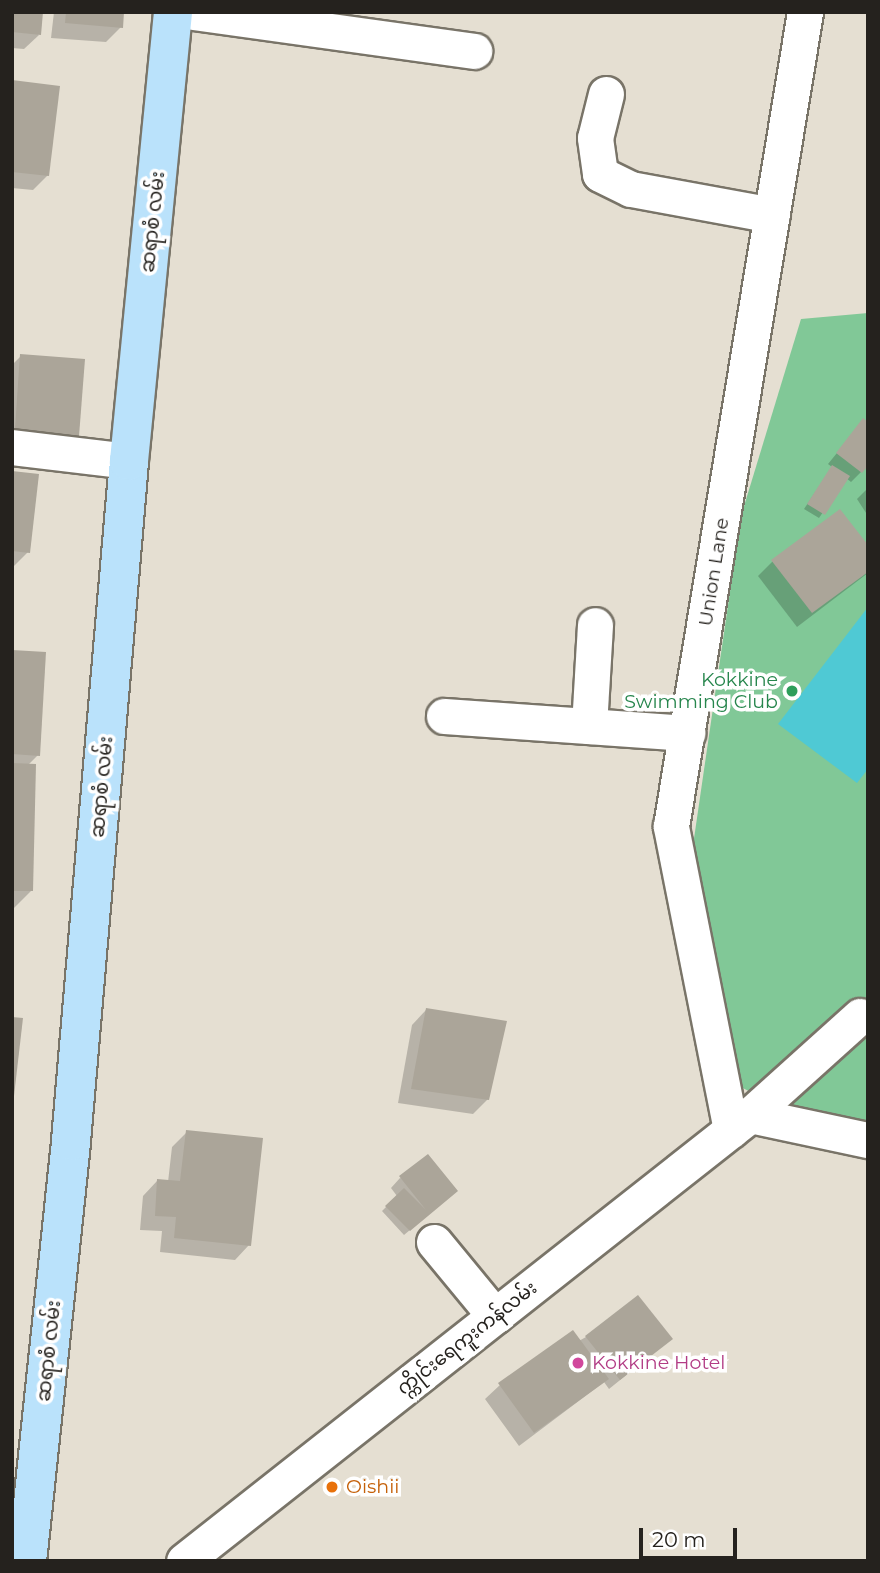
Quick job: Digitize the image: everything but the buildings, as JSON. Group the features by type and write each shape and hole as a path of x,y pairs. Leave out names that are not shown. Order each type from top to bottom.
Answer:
{"main road":[{"name":"ဆရာစံ လမ်း","path":"27,1561 71,1141 129,461 173,12"}],"street":[{"path":"194,12 474,51"},
{"name":"Union Lane","path":"740,1122 672,845 671,826 805,12"},
{"path":"606,94 595,138 600,174 631,189 772,215"},
{"path":"12,447 129,461"},
{"path":"589,726 595,625"},
{"path":"444,716 687,733"},
{"name":"က္ကိုင်းရေကူးကန်လမ်း","path":"184,1561 740,1122 860,1016"},
{"path":"740,1122 868,1140"},
{"path":"434,1242 495,1315"}],"green space":[{"name":"Kokkine Swimming Club","path":"868,313 868,1123 766,1100 737,1085 690,866 741,516 801,319"}],"water":[{"path":"868,607 868,769 857,783 778,724"}],"place":[{"name":"Kokkine Swimming Club","path":"792,691"},
{"name":"Kokkine Hotel","path":"578,1363"},
{"name":"Oishii","path":"332,1487"}]}
